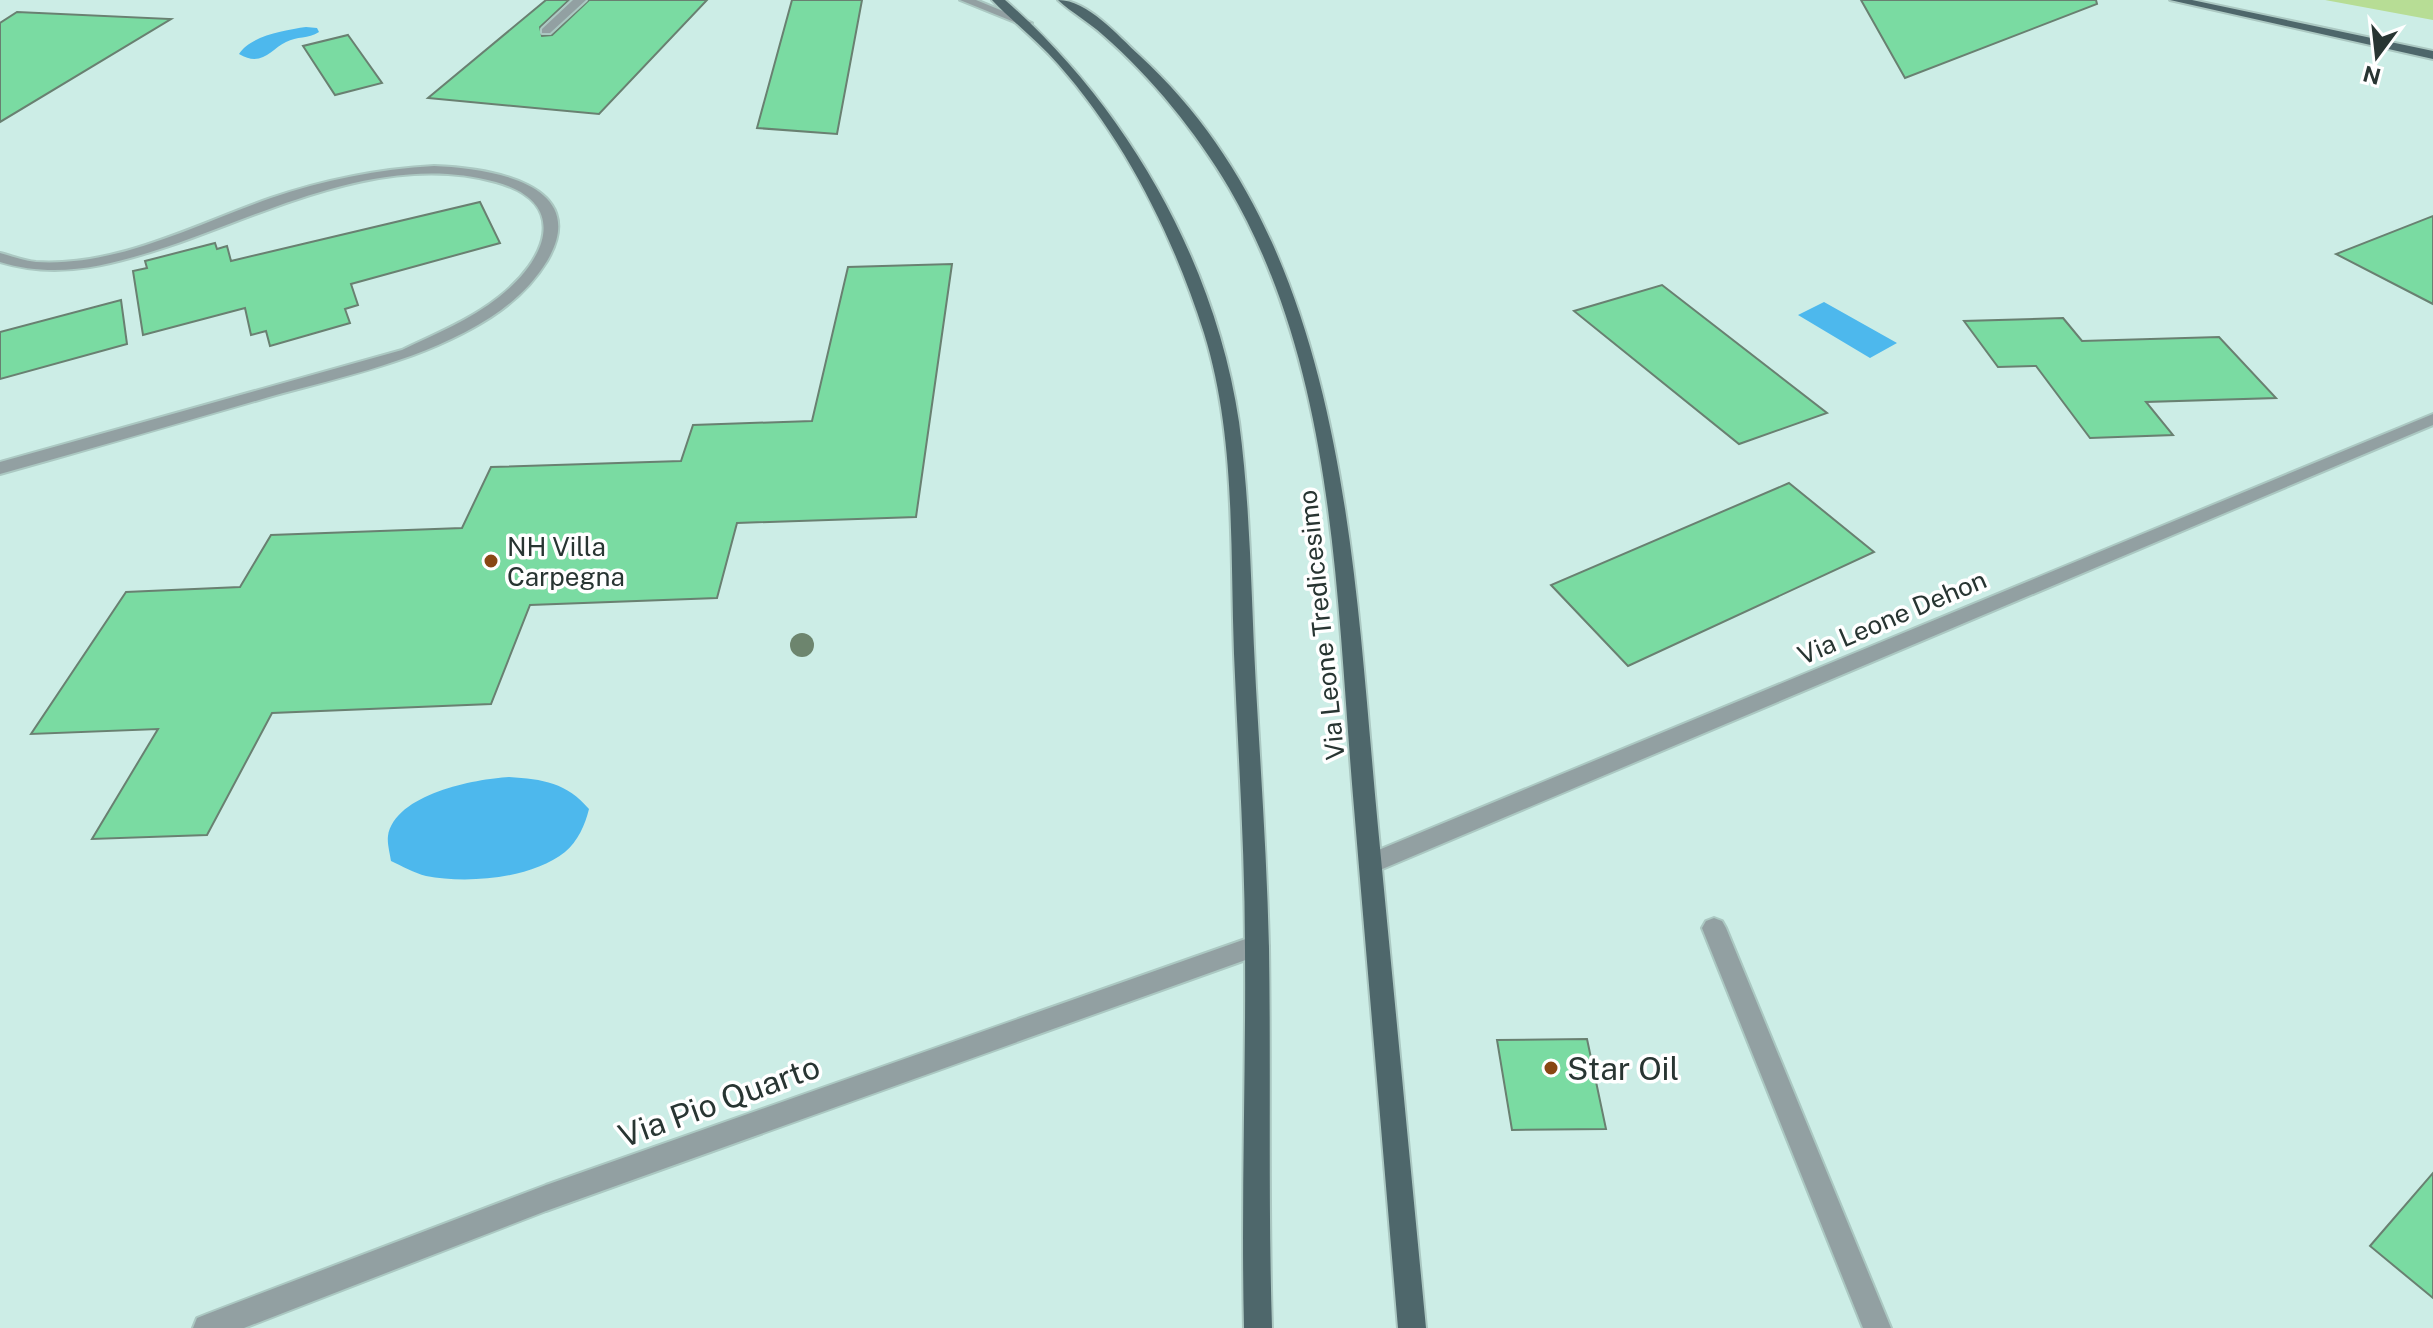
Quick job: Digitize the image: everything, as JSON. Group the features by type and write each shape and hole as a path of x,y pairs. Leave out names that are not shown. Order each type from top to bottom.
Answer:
{"main road":[{"path":"998,0 1026,23 1079,77 1154,192 1174,233 1214,342 1222,377 1238,529 1257,946 1255,1245 1258,1328"},
{"name":"Via Leone Tredicesimo","path":"1064,0 1120,41 1168,94 1206,143 1263,244 1299,332 1330,464 1345,584 1412,1328"},
{"path":"2176,0 2433,53"}],"street":[{"path":"546,31 580,0"},
{"path":"966,0 1026,23"},
{"path":"0,257 13,264 59,270 107,260 305,192 384,173 425,170 495,177 528,188 544,205 553,222 550,242 525,284 503,303 463,327 408,353 0,468"},
{"name":"Via Leone Dehon","path":"1372,863 2433,419"},
{"path":"1714,928 1877,1328"},
{"name":"Via Pio Quarto","path":"207,1328 546,1198 1257,946"}],"green space":[{"path":"2325,0 2433,0 2433,20"}],"water":[{"path":"306,27 317,28 319,32 290,40 260,58 247,58 239,54 259,38"},
{"path":"1824,302 1897,343 1870,358 1798,315"},
{"path":"509,777 554,784 572,793 589,809 574,843 565,852 517,874 479,879 426,876 391,861 388,836 394,821 405,809 420,799 458,785"}],"building":[{"path":"546,0 569,0 540,27 542,36 552,35 589,0 707,0 599,114 428,98"},
{"path":"792,0 862,0 837,134 757,128"},
{"path":"1861,0 2096,0 2097,4 1905,78"},
{"path":"17,12 171,19 0,122 0,23"},
{"path":"348,35 382,83 335,95 303,46"},
{"path":"480,202 500,243 351,284 358,305 345,309 350,323 270,346 266,331 251,335 245,308 143,335 133,271 147,268 145,261 215,243 217,249 227,246 231,261"},
{"path":"2433,216 2433,304 2336,254"},
{"name":"NH Villa Carpegna","path":"952,264 916,517 737,523 717,598 530,605 491,704 272,713 207,835 92,839 158,729 31,734 126,592 240,587 271,535 462,528 491,467 681,461 693,425 812,421 848,267"},
{"path":"1662,285 1827,413 1739,444 1574,311"},
{"path":"121,300 127,344 0,379 0,332"},
{"path":"2063,318 2082,341 2219,337 2276,398 2146,402 2173,435 2090,438 2036,366 1998,367 1964,321"},
{"path":"1789,483 1874,552 1628,666 1551,585"},
{"path":"1587,1039 1606,1129 1512,1130 1497,1040"},
{"path":"2433,1173 2433,1298 2370,1246"}],"place":[{"name":"NH Villa Carpegna","path":"491,561"},
{"name":"Star Oil","path":"1551,1068"}]}
